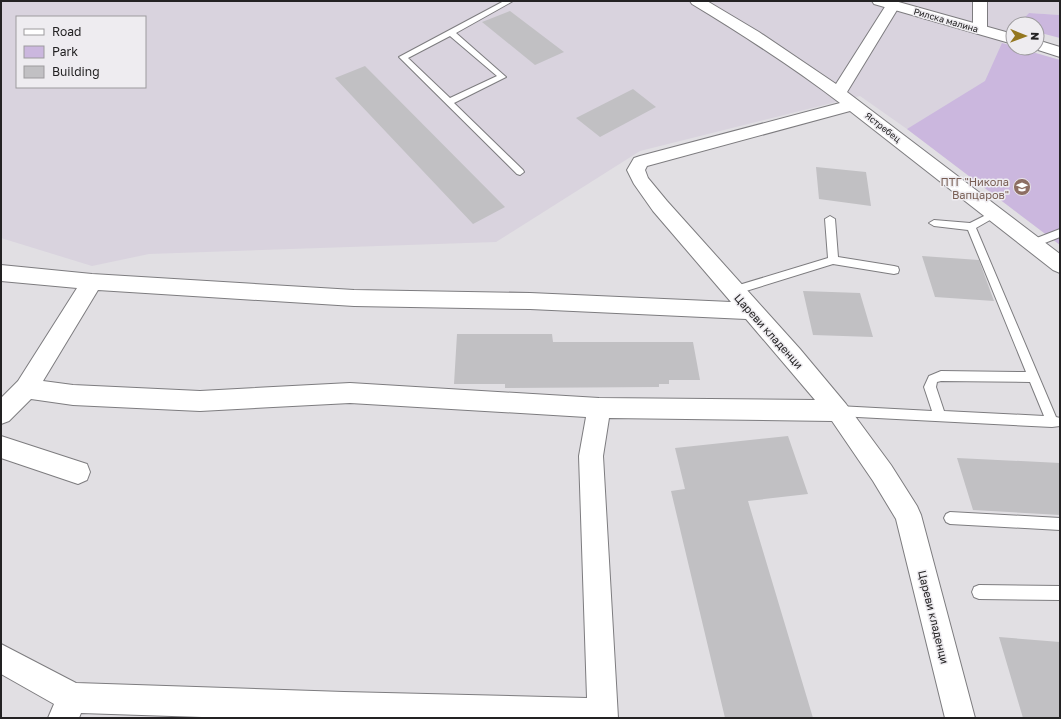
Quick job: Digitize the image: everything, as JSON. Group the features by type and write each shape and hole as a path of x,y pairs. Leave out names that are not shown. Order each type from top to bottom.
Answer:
{"street":[{"name":"Ястребец","path":"697,1 754,35 811,73 1060,265"},
{"path":"980,1 980,29"},
{"path":"838,93 886,3"},
{"name":"Рилска малина","path":"886,3 1005,36"},
{"path":"1045,47 1060,52"},
{"name":"Цареви кладенци","path":"854,106 640,162 636,170 640,180 660,206 733,291 792,356 838,411 882,473 908,515 960,718"},
{"path":"1,273 92,282 354,298 530,301 751,311"},
{"path":"1,414 26,388 92,282"},
{"path":"26,388 73,395 200,401 350,393 599,408 838,411"},
{"path":"1,658 68,708 602,715 591,456 599,408"},
{"path":"1,447 78,472"}],"lane":[{"path":"509,1 452,34 403,57 520,172"},
{"path":"449,102 502,76 452,34"},
{"path":"934,223 971,227 994,214"},
{"path":"830,219 833,260"},
{"path":"971,227 1033,377 1056,422"},
{"path":"1032,244 1060,233"},
{"path":"733,291 833,260 894,270"},
{"path":"940,416 930,387 933,379 941,376 1033,377"},
{"path":"838,411 1056,422"},
{"path":"950,518 1060,524"},
{"path":"979,592 1060,593"}],"shaded area":[{"path":"1,1 1060,1 1060,15 1029,13 1026,16 1005,16 1005,39 1002,43 1005,44 1005,56 1045,56 1060,60 1060,245 907,129 860,96 640,151 496,242 149,254 92,266 1,238"}],"green space":[{"path":"1029,13 1060,15 1060,38 1045,34 1045,16 1026,16"},
{"name":"ПТГ \"Никола Вапцаров\"","path":"1002,43 1005,44 1005,56 1045,56 1060,60 1060,245 907,129 985,81"}],"building":[{"path":"510,11 564,52 535,65 482,22"},
{"path":"365,66 505,207 473,224 335,78"},
{"path":"633,89 656,107 600,137 576,118"},
{"path":"816,167 866,172 871,206 819,199"},
{"path":"922,256 979,260 994,301 935,297"},
{"path":"803,291 860,293 873,337 813,335"},
{"path":"457,334 552,334 553,342 693,342 700,380 669,380 669,384 659,384 659,387 505,388 505,384 454,384"},
{"path":"788,436 808,494 748,501 813,718 725,718 671,491 685,489 675,448"},
{"path":"957,458 1060,463 1060,515 973,510"},
{"path":"999,637 1060,642 1060,718 1023,718"}],"place":[{"name":"ПТГ \"Никола Вапцаров\"","path":"1022,187"}]}
